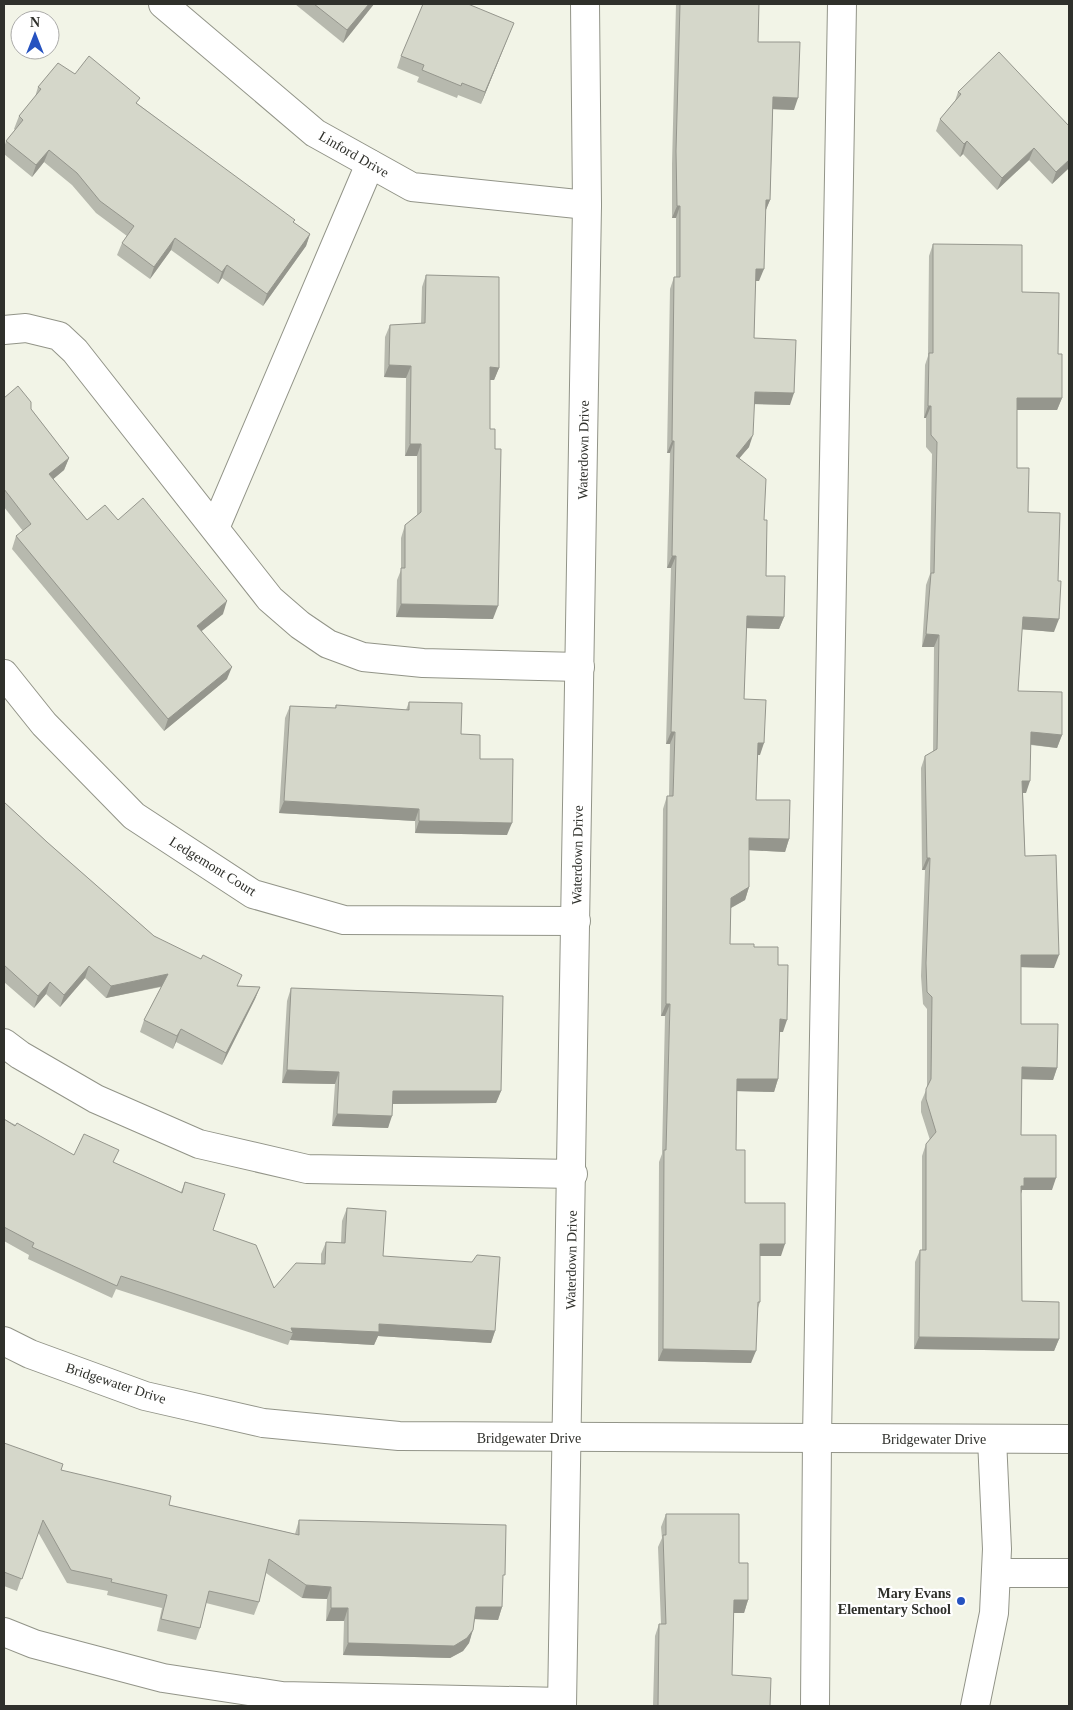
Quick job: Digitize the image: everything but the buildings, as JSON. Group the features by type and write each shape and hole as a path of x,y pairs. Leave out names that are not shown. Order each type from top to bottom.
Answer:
{"street":[{"name":"Linford Drive","path":"163,4 315,133 412,187 587,205"},
{"name":"Waterdown Drive","path":"562,1704 573,1174 587,205 585,4"},
{"path":"815,1706 816,1438 842,4"},
{"path":"215,528 370,164"},
{"path":"4,330 26,328 59,336 75,350 270,599 300,625 328,644 363,657 414,662 580,667"},
{"name":"Ledgemont Court","path":"4,674 44,724 134,816 253,894 344,920 576,921"},
{"path":"4,1043 20,1055 96,1099 199,1144 289,1165 307,1169 573,1174"},
{"name":"Bridgewater Drive","path":"4,1341 30,1354 145,1396 263,1423 398,1436 1069,1439"},
{"path":"975,1706 994,1613 998,1549 992,1439"},
{"path":"996,1573 1069,1572"},
{"path":"4,1632 34,1644 163,1678 282,1696 562,1704"}],"place":[{"name":"Mary Evans Elementary School","path":"961,1601"}]}
